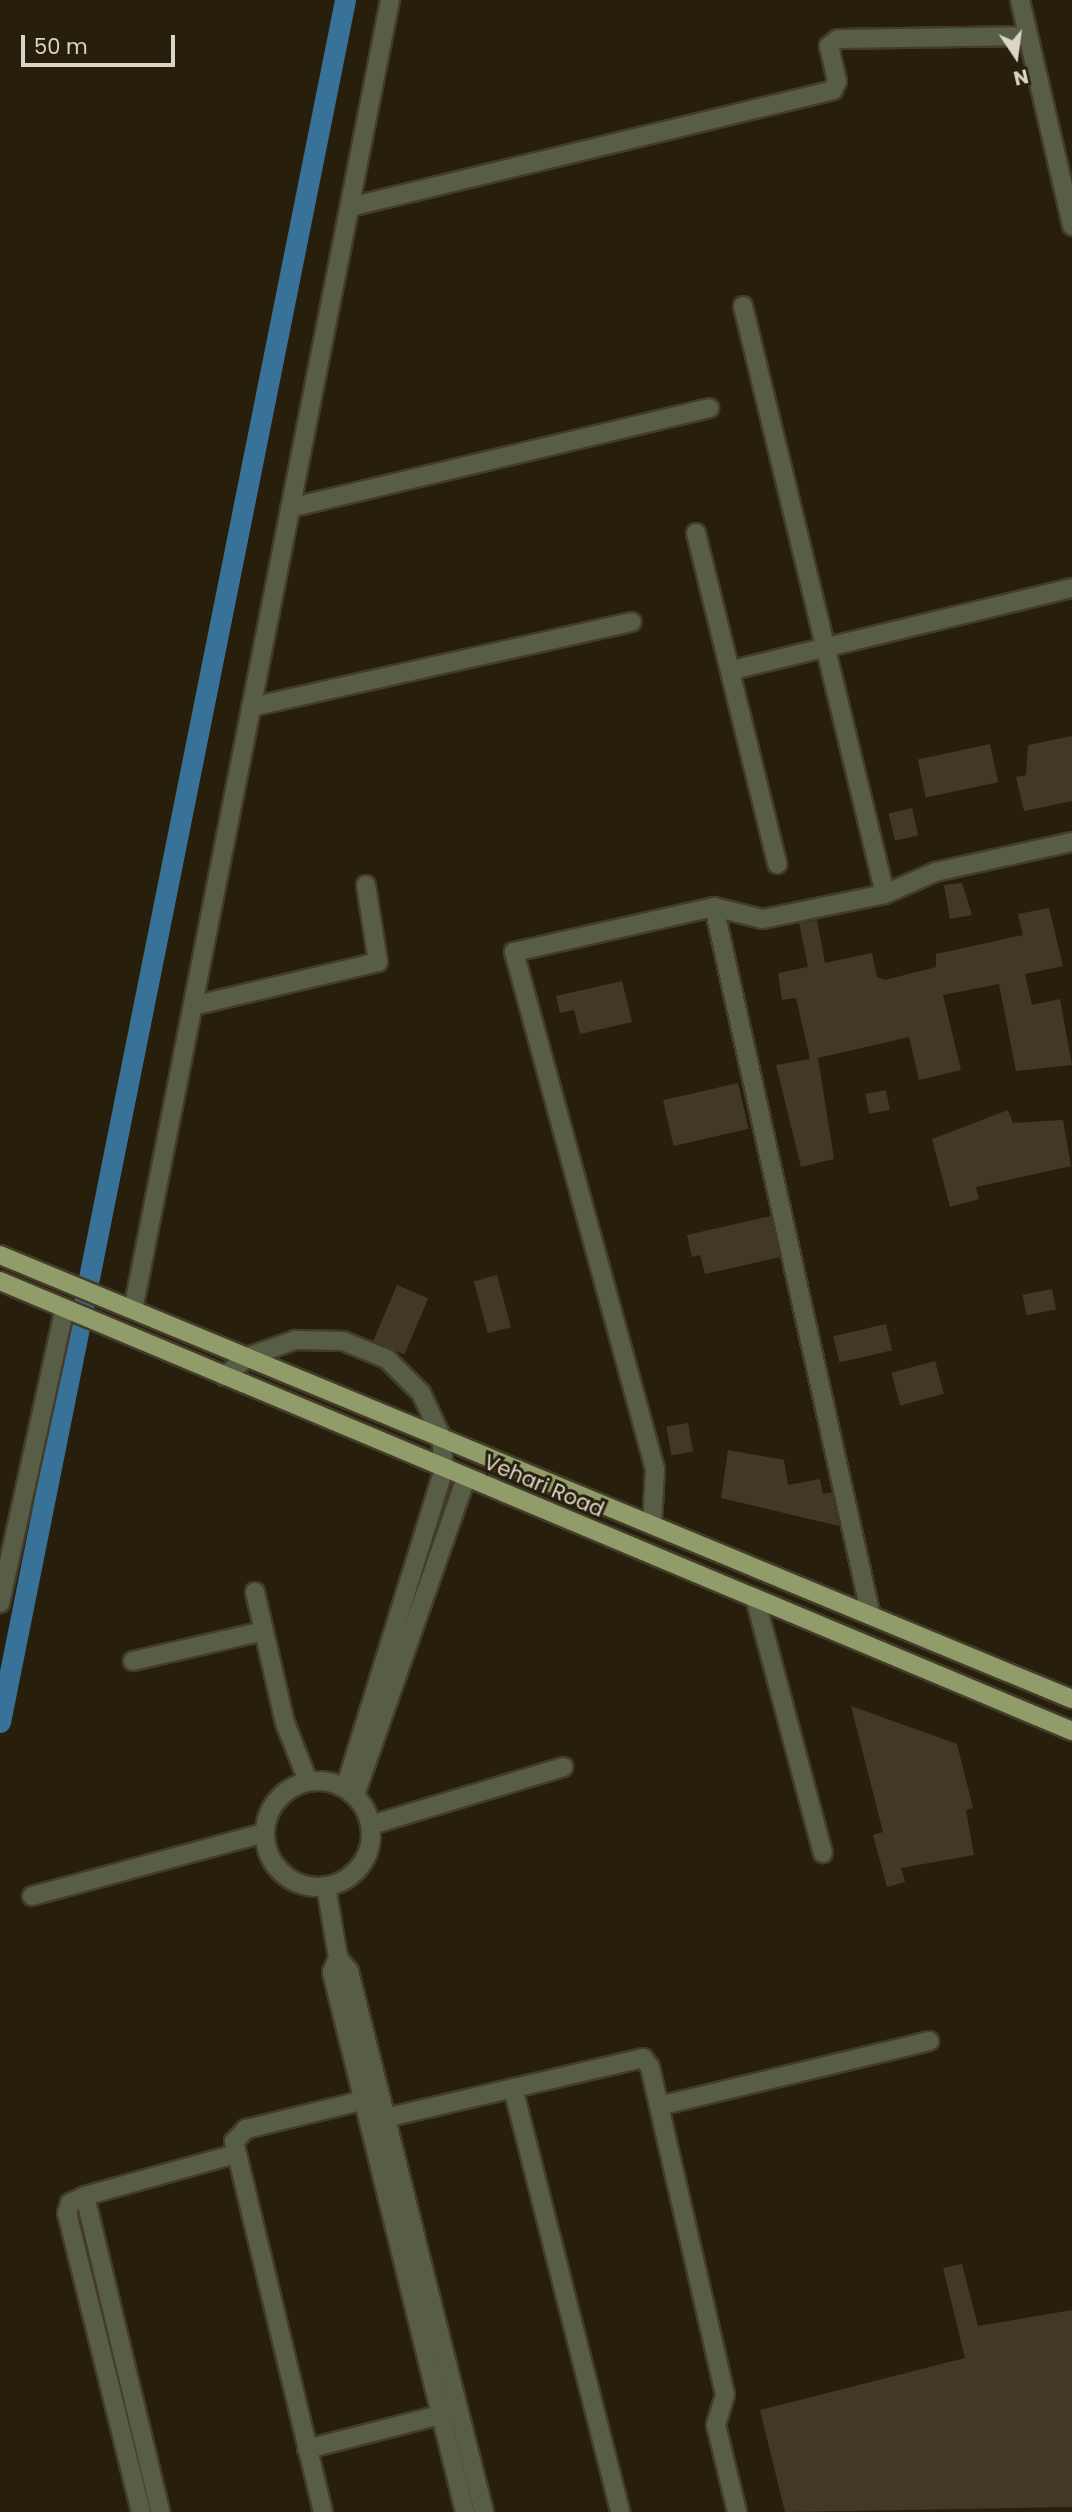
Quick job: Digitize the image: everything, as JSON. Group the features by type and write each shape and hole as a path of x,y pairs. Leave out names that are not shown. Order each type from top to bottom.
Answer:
{"main road":[{"name":"Vehari Road","path":"0,1255 250,1356 1072,1699"},
{"name":"Vehari Road","path":"0,1281 1072,1731"}],"street":[{"path":"131,1309 390,0"},
{"path":"1020,0 1072,226"},
{"path":"350,207 833,90 837,81 829,46 838,39 1028,36"},
{"path":"743,306 886,894"},
{"path":"290,509 709,408"},
{"path":"696,533 733,670 777,864"},
{"path":"733,670 1072,588"},
{"path":"251,707 632,622"},
{"path":"652,1525 655,1469 514,951 714,908 763,919 886,894 936,872 1072,842"},
{"path":"192,1006 378,962 366,886"},
{"path":"714,908 871,1616"},
{"path":"0,1603 65,1308"},
{"path":"225,1376 250,1356 295,1340 343,1341 387,1359 421,1392 441,1436 444,1469 350,1792"},
{"path":"350,1792 466,1478"},
{"path":"255,1592 285,1723 308,1781"},
{"path":"755,1598 823,1853"},
{"path":"133,1661 264,1631"},
{"path":"370,1825 563,1767"},
{"path":"308,1781 350,1792 370,1825 366,1857 342,1881 327,1886 291,1880 272,1860 264,1833 277,1799 308,1781"},
{"path":"32,1896 264,1833"},
{"path":"327,1886 338,1958 349,1971 372,2098 450,2412 484,2512"},
{"path":"659,2106 929,2041"},
{"path":"385,2118 632,2056 650,2067 724,2395 716,2425 737,2512"},
{"path":"513,2088 620,2512"},
{"path":"372,2098 385,2118 450,2412 465,2512"},
{"path":"323,2512 234,2141 246,2129 372,2098"},
{"path":"141,2512 67,2213 70,2203 85,2196 235,2154"},
{"path":"85,2196 160,2512"},
{"path":"307,2449 450,2412"}],"building":[{"path":"1072,736 1072,801 1024,811 1016,777 1026,775 1028,745"},
{"path":"990,744 998,782 926,798 918,759"},
{"path":"912,808 918,835 895,841 889,813"},
{"path":"962,883 972,915 950,919 944,885"},
{"path":"1049,908 1063,966 1025,974 1032,1005 1060,999 1072,1065 1016,1071 999,984 943,995 961,1070 919,1080 909,1037 818,1058 834,1159 801,1167 776,1065 810,1059 796,998 782,1000 778,973 808,967 799,923 817,920 825,963 872,953 877,977 885,980 936,967 936,954 1023,935 1018,914"},
{"path":"622,981 632,1022 580,1034 574,1010 560,1013 556,996"},
{"path":"738,1083 749,1129 674,1146 663,1100"},
{"path":"886,1090 890,1110 869,1114 865,1094"},
{"path":"1008,1110 1013,1123 1063,1120 1071,1166 976,1187 979,1199 950,1207 932,1139"},
{"path":"771,1216 780,1257 705,1274 700,1255 692,1257 687,1235"},
{"path":"497,1275 511,1327 488,1333 474,1281"},
{"path":"397,1285 428,1298 404,1354 373,1341"},
{"path":"1052,1289 1056,1310 1027,1315 1023,1295"},
{"path":"886,1324 892,1350 839,1362 833,1336"},
{"path":"935,1361 944,1394 900,1405 892,1373"},
{"path":"688,1423 693,1452 671,1455 666,1427"},
{"path":"728,1450 784,1460 788,1485 820,1479 823,1494 832,1492 839,1526 721,1498"},
{"path":"851,1706 957,1744 973,1808 966,1810 974,1855 901,1868 905,1882 887,1887 873,1835 883,1832"},
{"path":"962,2264 978,2326 1072,2310 1072,2507 785,2512 760,2410 965,2358 943,2268"}],"waterway":[{"path":"0,1722 345,0"}]}
